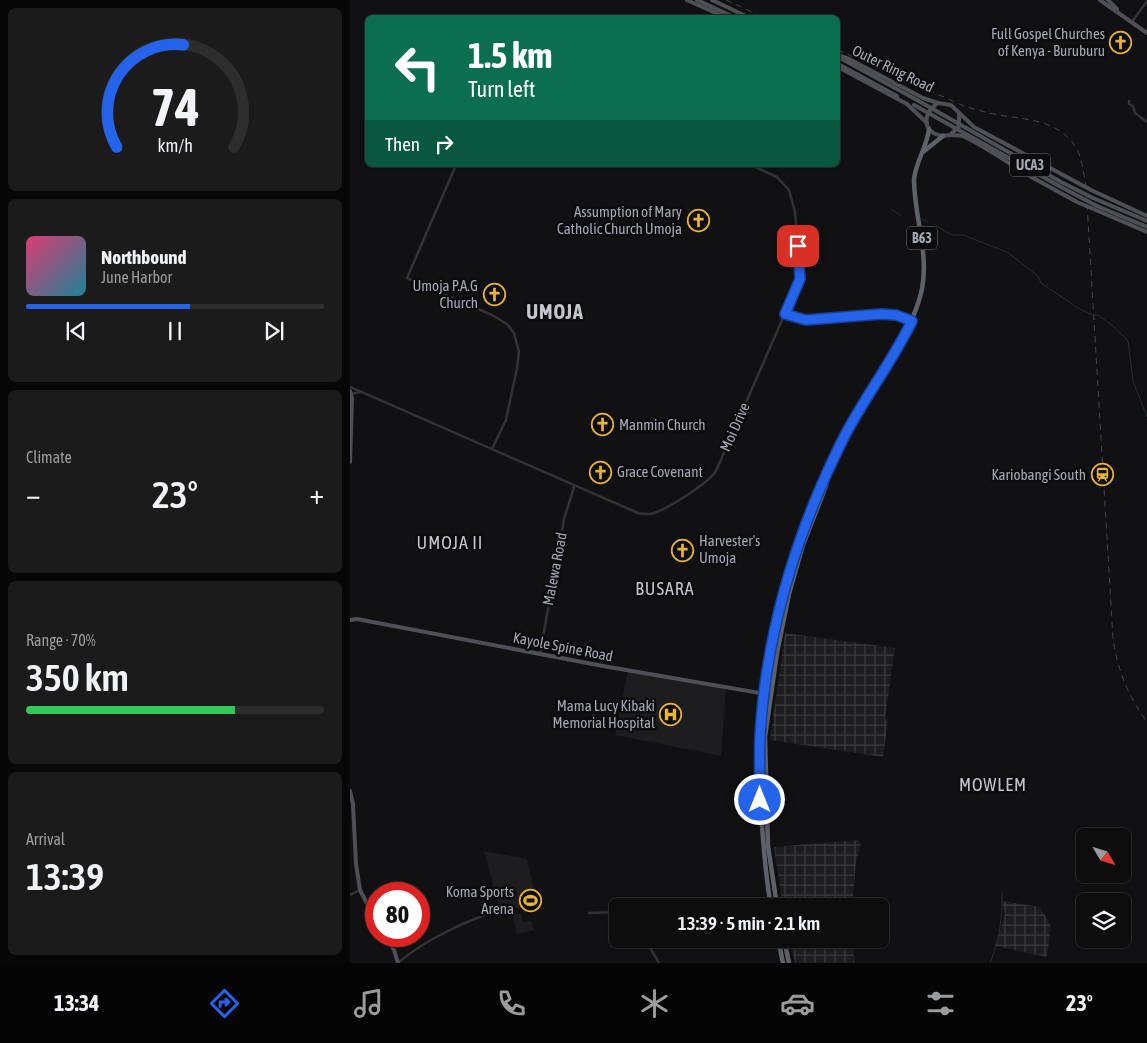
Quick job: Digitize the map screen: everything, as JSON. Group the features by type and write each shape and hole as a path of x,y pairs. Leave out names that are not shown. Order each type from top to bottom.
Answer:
{"highway":[{"path":"921,155 928,139 929,129"},
{"path":"921,155 943,136"},
{"name":"B63","path":"770,898 760,800 760,736 773,640 783,597 826,475 856,415 912,321 921,292 924,246 914,185 916,166 921,155"},
{"name":"B63","path":"776,898 768,846 765,737 786,606 810,520"},
{"path":"780,948 783,963"},
{"path":"786,948 790,963"}],"main road":[{"path":"688,0 716,15"},
{"path":"697,0 730,15"},
{"path":"712,0 744,15"},
{"path":"1100,0 1147,33"},
{"path":"1108,0 1124,16"},
{"name":"Outer Ring Road","path":"840,57 1054,178 1147,222"},
{"name":"Outer Ring Road","path":"840,57 849,59 914,94 938,103 951,105 981,131 1091,190 1147,216"},
{"name":"Outer Ring Road","path":"840,66 1059,186 1102,208 1147,227"},
{"name":"UCA3","path":"840,66 907,104 927,123"},
{"name":"Outer Ring Road","path":"927,123 930,109 938,103"},
{"path":"927,123 929,129 937,135 949,136 959,126 959,113"},
{"name":"UCA3","path":"949,136 963,136 1017,169 1077,202 1147,232"},
{"path":"350,462 351,397"},
{"path":"350,614 357,619"},
{"path":"350,620 357,619"},
{"name":"Kayole Spine Road","path":"357,619 765,694"},
{"path":"350,791 353,804 356,864 360,890 365,900"},
{"path":"392,947 398,963"}],"street":[{"path":"1132,22 1147,1"},
{"path":"1129,102 1133,106 1135,113 1147,122"},
{"path":"455,167 407,278 492,315 507,324 514,333 520,352 517,368 506,420 492,449"},
{"name":"Moi Drive","path":"350,387 638,513 656,512 707,482 718,467 800,276 790,190 778,177 756,167"},
{"path":"785,314 806,320 881,314 896,315 912,321"},
{"path":"351,397 357,392 363,392"},
{"name":"Malewa Road","path":"540,654 564,519 575,486"},
{"path":"350,895 360,890"},
{"path":"398,963 410,953 443,934 499,910"},
{"path":"589,912 609,912"},
{"path":"650,948 659,963"}],"shaded area":[{"path":"785,633 895,648 885,719 888,720 883,757 770,740"},
{"name":"Mama Lucy Kibaki Memorial Hospital","path":"628,670 726,687 721,756 615,735"},
{"path":"859,840 861,844 856,862 853,898 782,898 774,847"},
{"path":"484,851 527,859 538,907 509,909 505,903 499,906"},
{"path":"1002,901 1040,907 1051,926 1047,957 995,946 1005,915"},
{"path":"512,914 522,914 523,922 531,921 534,930 517,934"},
{"path":"791,948 852,948 855,963 795,963"}],"waterway":[{"path":"891,209 901,216"},
{"path":"922,219 928,222"},
{"path":"935,225 952,235 963,235 1007,252 1038,276 1041,283 1078,308 1092,315"},
{"path":"1095,315 1098,315 1113,326 1128,341 1133,381 1147,417"},
{"path":"990,963 1000,929 1002,893"}],"railway":[{"path":"726,0 758,15"},
{"path":"840,51 964,106 1046,124 1063,133 1077,149 1082,162 1086,187 1113,638 1117,661 1124,682 1147,722"}],"place":[{"name":"Full Gospel Churches of Kenya - Buruburu","path":"1121,43"},
{"name":"Assumption of Mary Catholic Church Umoja","path":"698,221"},
{"name":"Umoja P.A.G Church","path":"494,295"},
{"name":"Manmin Church","path":"603,425"},
{"name":"Grace Covenant","path":"601,472"},
{"name":"Kariobangi South","path":"1102,475"},
{"name":"Harvester's Umoja","path":"683,550"},
{"name":"Mama Lucy Kibaki Memorial Hospital","path":"671,715"},
{"name":"Koma Sports Arena","path":"530,901"}],"district":[{"name":"UMOJA","path":"555,312"},
{"name":"UMOJA II","path":"450,543"},
{"name":"BUSARA","path":"665,589"},
{"name":"MOWLEM","path":"993,785"}],"route":[{"path":"760,800 760,736 768,668 790,572 809,514 831,464 856,415 912,321 896,315 881,314 821,320 798,319 785,314 800,279 798,246"}]}
